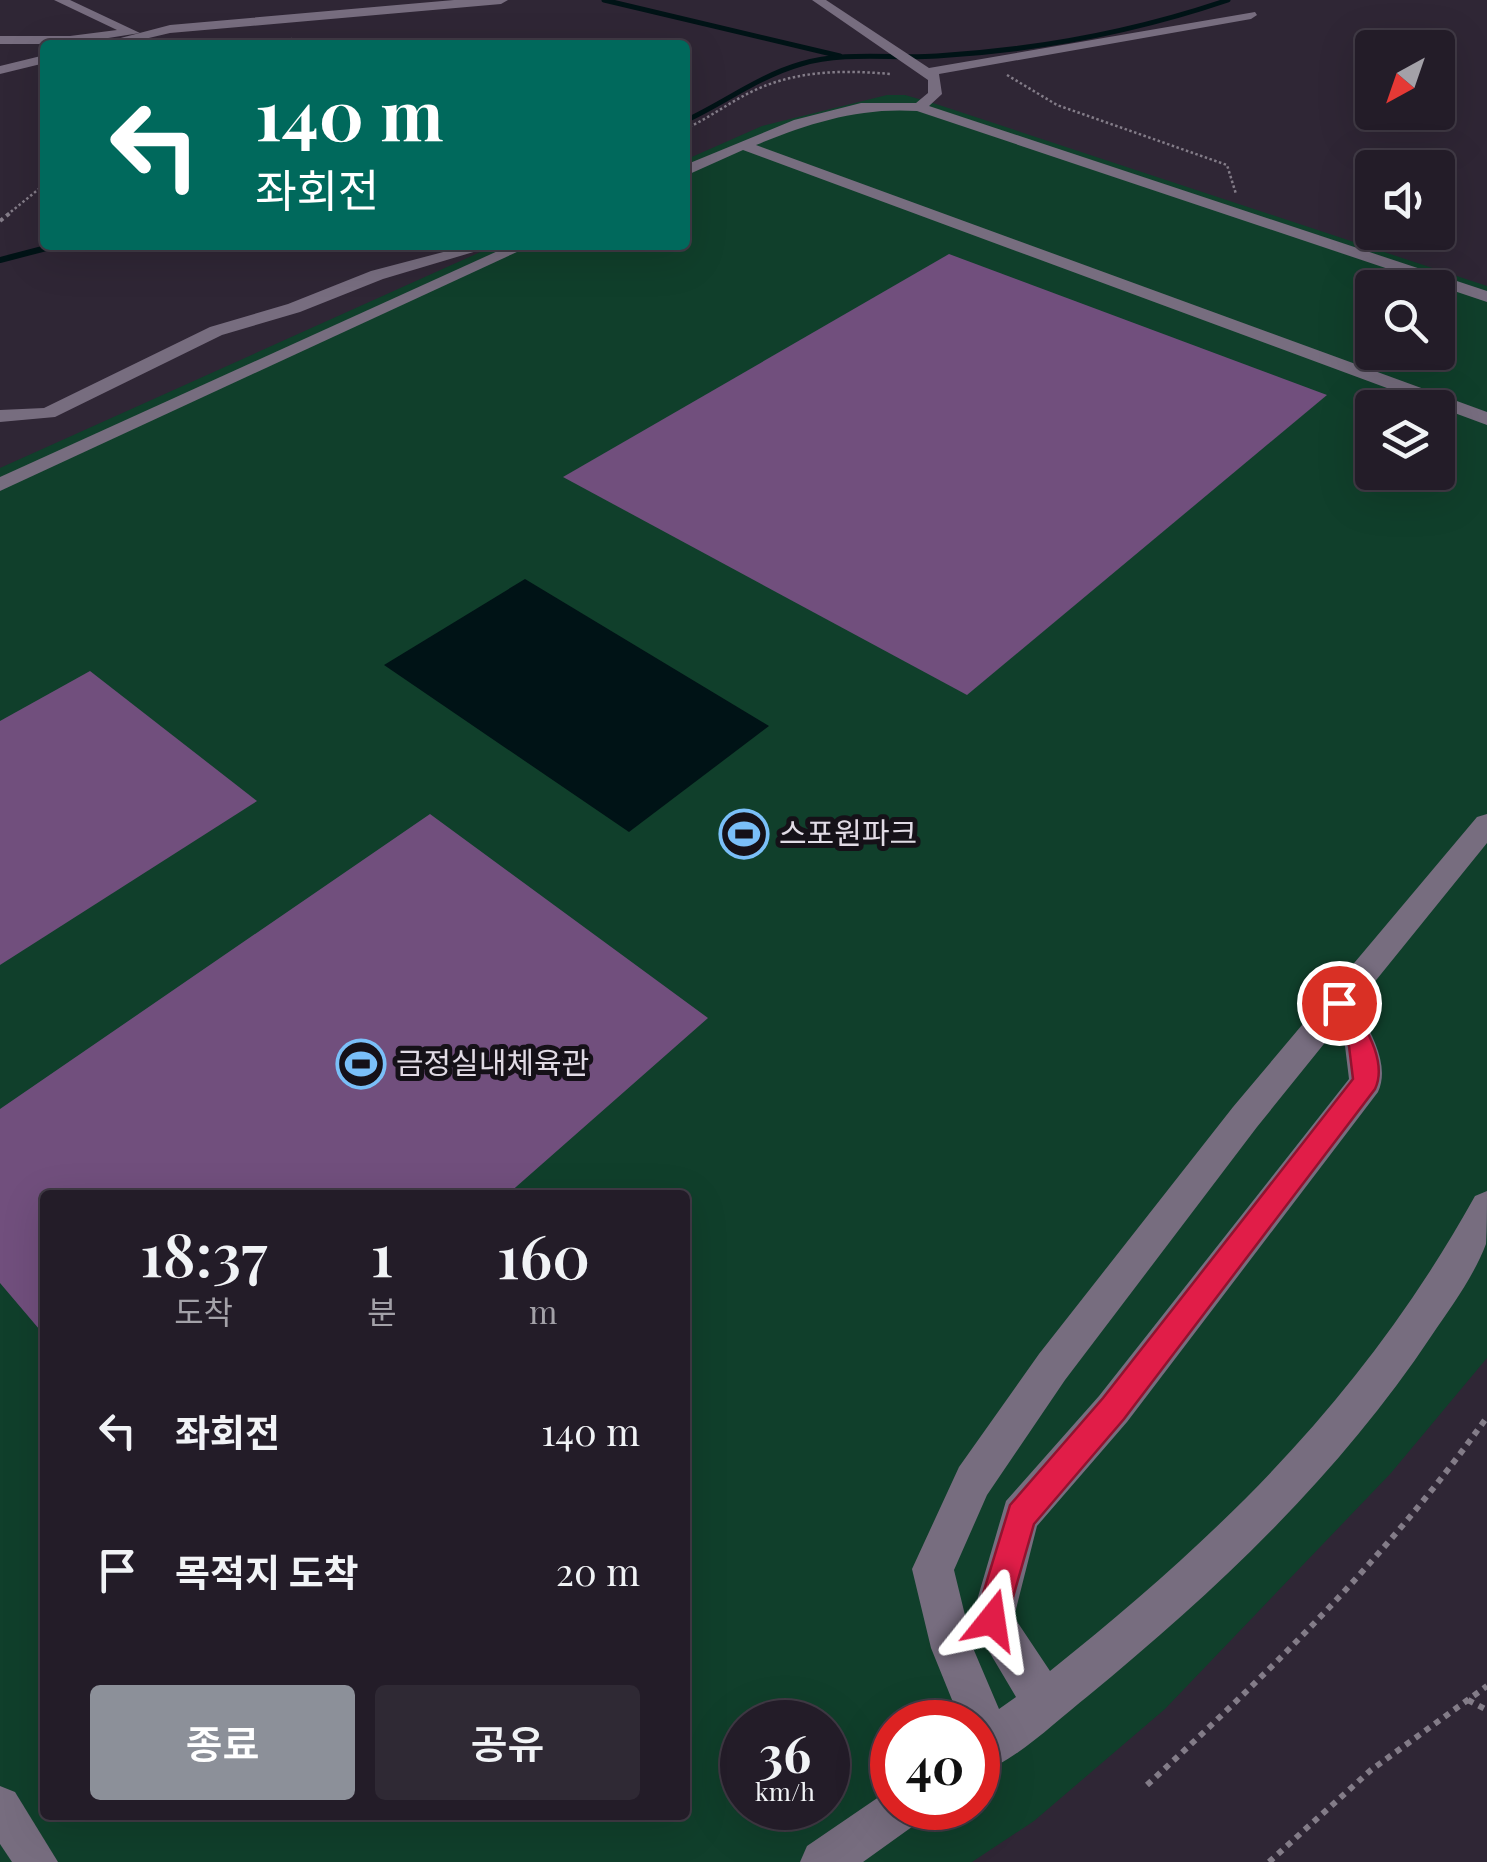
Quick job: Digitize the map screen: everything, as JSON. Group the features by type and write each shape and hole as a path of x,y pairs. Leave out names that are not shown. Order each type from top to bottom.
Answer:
{"street":[{"path":"60,0 136,34"},
{"path":"0,40 70,40 501,0"},
{"path":"818,0 926,70 937,84 935,94 919,107"},
{"path":"926,70 1251,15"},
{"path":"117,40 136,34"},
{"path":"0,70 40,60"},
{"path":"690,169 742,145 836,114 887,104 919,107 1487,297"},
{"path":"742,145 1487,419"},
{"path":"0,416 48,413 216,331 294,308 377,274 469,250"},
{"path":"0,485 513,250"},
{"path":"969,1700 933,1569 973,1481 1064,1352 1245,1116 1482,838"},
{"path":"1044,1701 992,1620 1020,1516 1113,1408 1366,1082 1361,1046 1339,1003"},
{"path":"1000,1735 1194,1580 1286,1486 1406,1340 1487,1207"},
{"path":"0,1807 37,1862"},
{"path":"823,1862 870,1829"}],"path":[{"path":"986,60 1015,80 1089,118 1164,139 1226,165 1237,196"},
{"path":"690,126 752,92 809,72 926,70"},
{"path":"0,221 40,188"},
{"path":"1147,1785 1302,1641 1365,1573 1487,1417"},
{"path":"1270,1862 1371,1770 1487,1686"},
{"path":"1468,1700 1487,1710"}],"green space":[{"name":"스포원파크","path":"887,95 905,95 1355,242 1355,250 1378,250 1439,270 1355,270 1355,370 1455,370 1455,275 1487,286 1487,1358 1391,1473 1165,1709 1034,1821 972,1862 0,1862 0,468 485,250 690,250 690,158 762,126"}],"shaded area":[{"path":"525,579 769,726 629,832 384,665"}],"building":[{"path":"949,254 1327,395 967,695 563,477"},
{"path":"90,671 257,801 0,965 0,721"},
{"name":"금정실내체육관","path":"430,814 708,1018 513,1190 40,1190 40,1330 0,1283 0,1109"}],"waterway":[{"path":"604,0 840,56"},
{"path":"690,118 771,75 818,60 937,56 1048,44 1121,30 1228,0"},
{"path":"0,260 40,250"}],"place":[{"name":"스포원파크","path":"744,834"},
{"name":"금정실내체육관","path":"361,1064"}],"route":[{"path":"992,1620 1020,1516 1113,1408 1366,1082 1361,1046 1339,1003"}]}
